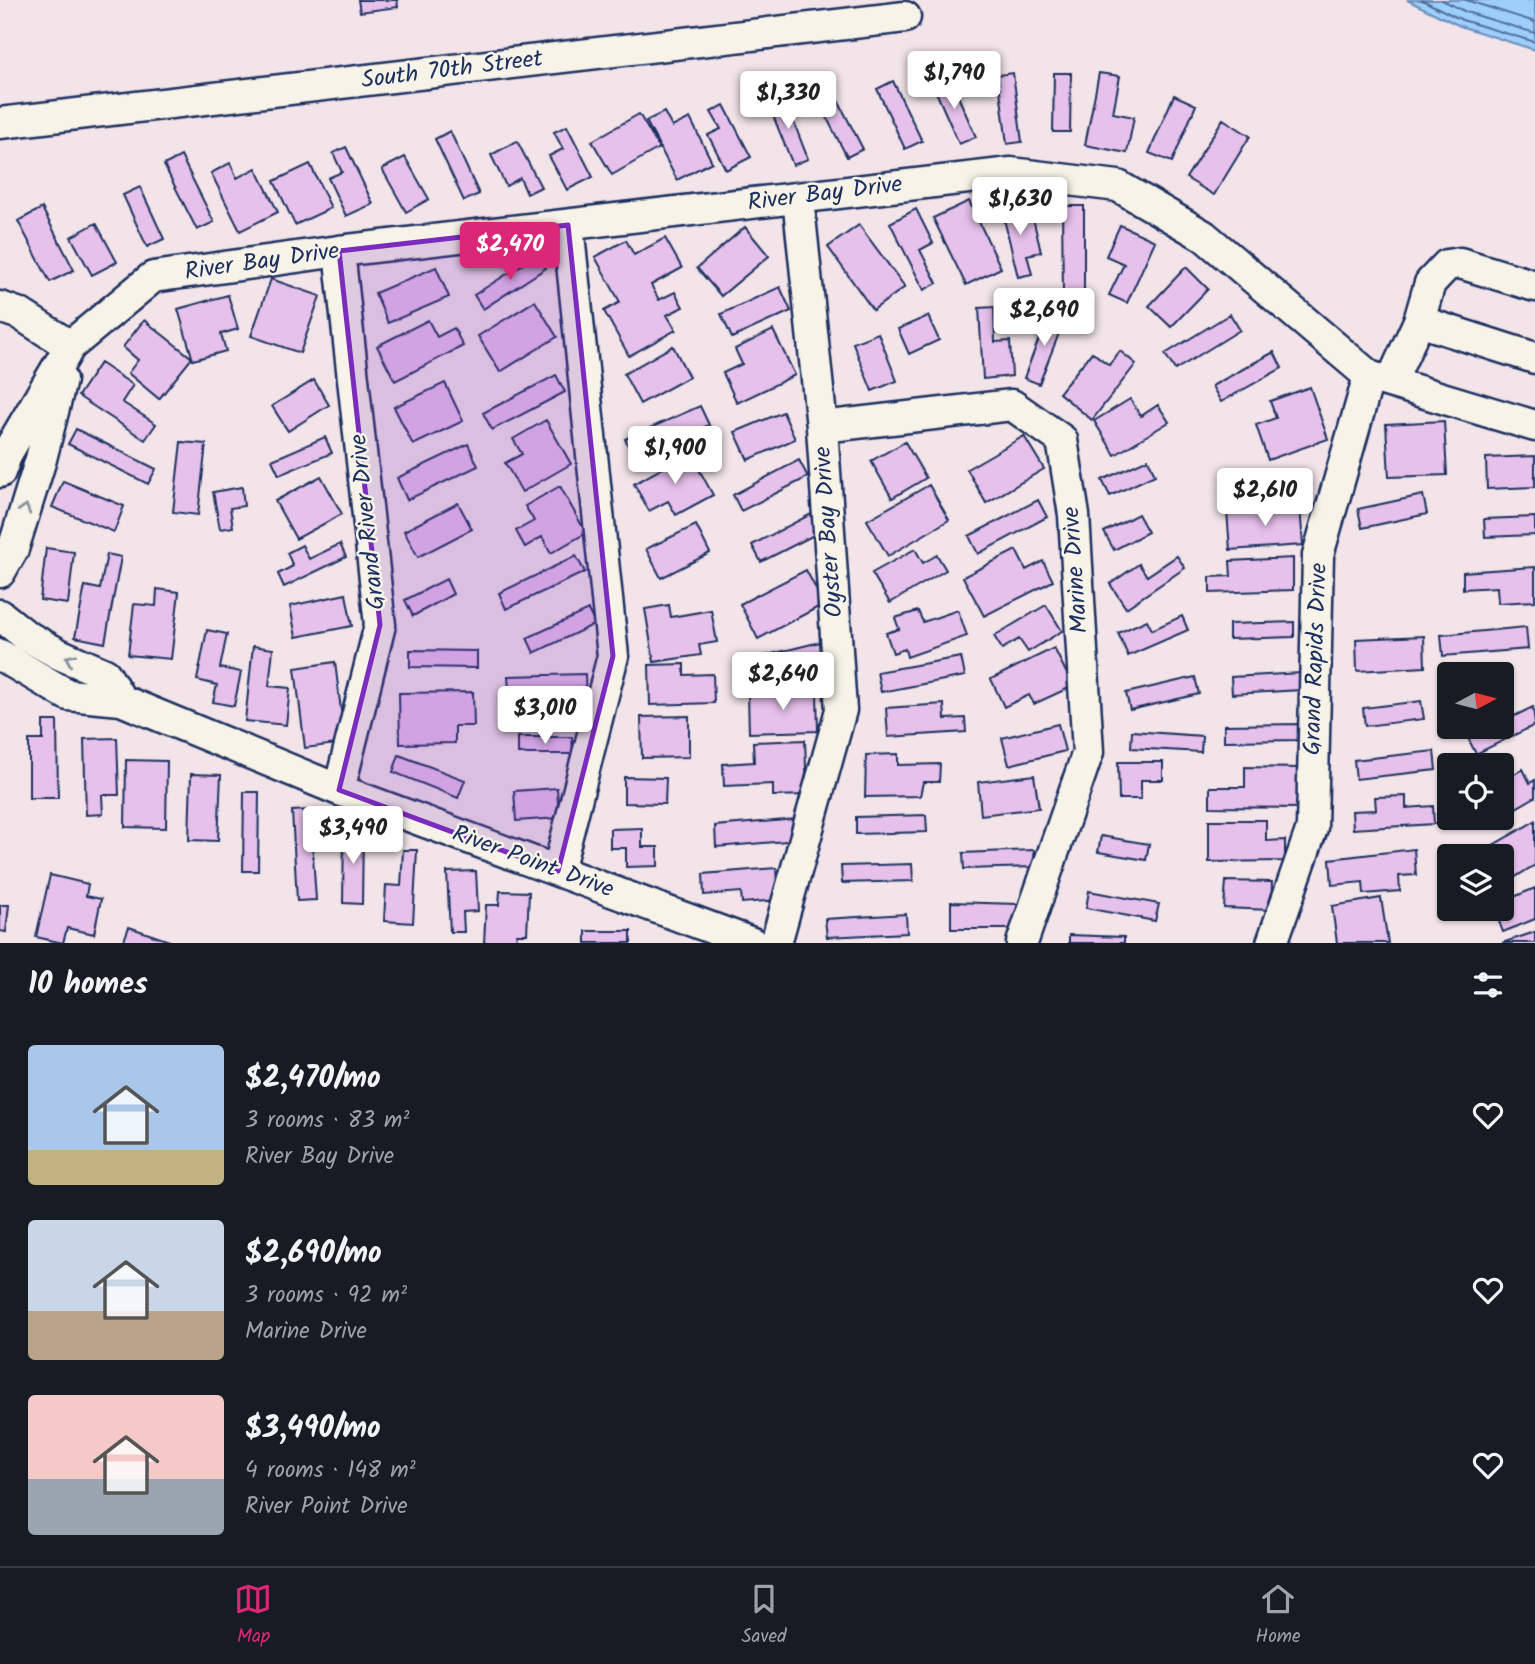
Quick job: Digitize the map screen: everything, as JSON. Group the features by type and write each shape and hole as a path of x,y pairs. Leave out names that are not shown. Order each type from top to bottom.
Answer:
{"street":[{"name":"South 70th Street","path":"0,123 905,17"},
{"name":"River Bay Drive","path":"0,472 7,453 70,346 153,277 339,251 1011,173 1118,186 1204,236 1380,379 1535,426"},
{"name":"Oyster Bay Drive","path":"776,943 841,710 822,427 798,198"},
{"path":"558,871 612,656 568,225"},
{"name":"Grand River Drive","path":"339,251 380,625 340,790"},
{"name":"Grand Rapids Drive","path":"1272,943 1312,828 1318,555 1380,379 1419,321 1430,283 1447,265 1460,263 1535,286"},
{"path":"0,307 20,314 70,346 41,459 13,549 0,572"},
{"path":"1419,321 1535,358"},
{"name":"Marine Drive","path":"822,427 1012,405 1062,440 1074,515 1088,752 1022,943"},
{"path":"0,615 25,635 104,674 121,700"},
{"name":"River Point Drive","path":"0,655 68,695 121,700 340,790 752,943"}],"highlighted area":[{"path":"568,225 613,656 558,871 339,790 380,625 339,251"}],"water":[{"path":"1407,0 1535,0 1535,50 1460,26"}],"building":[{"path":"358,0 397,0 398,7 360,12"},
{"path":"1013,73 1022,142 1007,144 998,75"},
{"path":"1054,73 1071,73 1070,132 1053,132"},
{"path":"1099,73 1120,76 1113,113 1134,117 1127,153 1085,145"},
{"path":"950,78 976,137 959,144 933,85"},
{"path":"893,81 922,141 905,149 877,89"},
{"path":"832,89 863,149 847,157 816,97"},
{"path":"1174,95 1196,105 1172,162 1149,153"},
{"path":"784,97 808,159 793,165 768,103"},
{"path":"724,105 751,157 726,170 708,135 721,129 711,112"},
{"path":"664,112 672,127 690,118 712,162 677,180 646,121"},
{"path":"639,114 659,148 612,175 592,141"},
{"path":"1223,119 1250,136 1214,195 1186,178"},
{"path":"567,126 593,177 567,190 549,156 563,149 554,132"},
{"path":"450,131 479,194 464,201 435,139"},
{"path":"517,141 541,187 527,194 520,178 506,186 491,155"},
{"path":"346,147 373,204 346,216 328,178 342,172 333,153"},
{"path":"181,156 214,222 197,230 164,165"},
{"path":"405,157 429,199 406,212 382,169"},
{"path":"230,163 237,178 256,168 278,212 240,231 211,173"},
{"path":"310,164 331,208 295,225 274,181"},
{"path":"140,187 164,239 147,247 123,195"},
{"path":"1014,198 1018,217 1032,214 1041,252 1027,255 1032,274 1018,277 1000,202"},
{"path":"969,201 1001,268 966,285 933,218"},
{"path":"1062,206 1084,206 1084,293 1063,294"},
{"path":"42,208 74,270 50,282 18,221"},
{"path":"916,209 933,243 920,250 937,283 924,290 890,223"},
{"path":"96,223 117,262 92,275 71,237"},
{"path":"859,225 905,287 873,310 828,247"},
{"path":"1120,225 1155,241 1127,303 1109,295 1124,264 1106,256"},
{"path":"745,227 769,256 721,296 697,268"},
{"path":"665,238 682,268 651,285 659,300 675,292 683,307 667,315 676,330 629,356 604,311 620,302 595,257 626,240 634,255"},
{"path":"537,255 546,268 483,309 474,295"},
{"path":"436,267 449,297 388,323 375,293"},
{"path":"1186,267 1208,289 1171,327 1149,306"},
{"path":"271,279 320,296 300,353 251,336"},
{"path":"780,287 791,311 732,338 721,314"},
{"path":"228,295 238,329 221,334 226,351 193,360 178,309"},
{"path":"535,301 557,337 500,372 478,336"},
{"path":"994,307 995,342 1010,341 1012,376 983,379 979,308"},
{"path":"1049,312 1065,318 1039,384 1024,378"},
{"path":"1230,314 1240,330 1175,370 1165,354"},
{"path":"928,316 939,340 909,354 898,329"},
{"path":"144,320 192,358 159,399 128,373 138,360 123,347"},
{"path":"428,320 437,337 454,328 463,346 395,381 377,346"},
{"path":"773,330 795,375 737,403 723,373 742,364 735,349"},
{"path":"878,333 897,381 872,391 853,343"},
{"path":"673,346 689,377 640,404 624,374"},
{"path":"1120,351 1136,364 1092,420 1059,393 1092,352 1109,365"},
{"path":"1274,352 1282,368 1221,402 1212,386"},
{"path":"100,363 133,385 122,402 156,424 145,440 78,396"},
{"path":"556,375 565,392 492,430 483,413"},
{"path":"314,380 329,405 288,431 272,406"},
{"path":"445,383 463,421 413,445 394,407"},
{"path":"1310,387 1328,439 1268,460 1256,425 1276,418 1270,401"},
{"path":"1130,399 1141,416 1158,405 1169,422 1115,455 1094,421"},
{"path":"700,406 709,425 634,458 625,439"},
{"path":"783,412 795,439 748,460 735,432"},
{"path":"546,420 571,464 522,492 505,463 522,454 513,439"},
{"path":"1444,421 1447,475 1389,477 1386,424"},
{"path":"76,429 156,469 148,484 68,444"},
{"path":"1024,436 1044,469 986,503 967,469"},
{"path":"325,437 332,453 279,475 272,460"},
{"path":"181,442 206,444 198,515 173,512"},
{"path":"905,442 926,478 892,498 871,461"},
{"path":"468,444 478,466 407,500 397,478"},
{"path":"690,453 713,495 676,515 668,501 649,511 634,484"},
{"path":"1535,456 1535,487 1487,489 1486,458"},
{"path":"1148,459 1155,475 1110,496 1102,480"},
{"path":"799,460 808,477 741,511 733,495"},
{"path":"1307,475 1309,497 1244,501 1242,479"},
{"path":"321,476 342,514 296,539 275,501"},
{"path":"63,481 124,506 114,532 52,507"},
{"path":"929,485 949,520 888,556 867,520"},
{"path":"560,486 586,533 551,553 542,537 525,547 516,531 534,521 525,506"},
{"path":"242,487 244,506 230,508 233,527 220,529 213,492"},
{"path":"1423,495 1427,514 1362,528 1358,509"},
{"path":"1038,500 1047,517 978,554 969,536"},
{"path":"458,503 472,529 418,557 404,531"},
{"path":"1300,507 1303,545 1230,550 1227,511"},
{"path":"811,514 820,532 761,562 752,545"},
{"path":"1138,514 1148,532 1114,550 1104,532"},
{"path":"1535,517 1535,535 1485,537 1484,519"},
{"path":"696,525 710,553 661,578 646,549"},
{"path":"340,544 346,557 284,587 278,574 293,566 287,553 302,545 309,559"},
{"path":"46,548 74,552 68,604 40,600"},
{"path":"915,549 923,563 937,555 946,570 890,603 872,573"},
{"path":"1016,550 1026,570 1043,561 1053,581 984,616 963,577"},
{"path":"107,554 121,557 105,643 75,637 85,586 100,589"},
{"path":"576,556 585,572 506,609 499,593"},
{"path":"1177,556 1185,568 1126,608 1110,584 1139,564 1147,576"},
{"path":"1293,558 1293,590 1210,593 1210,577 1231,576 1230,561"},
{"path":"1535,567 1535,601 1498,603 1497,587 1463,589 1463,572"},
{"path":"806,570 824,604 758,639 740,604"},
{"path":"446,579 453,594 413,616 405,600"},
{"path":"157,589 179,592 171,659 128,655 134,604 156,606"},
{"path":"346,594 352,626 296,637 290,606"},
{"path":"669,605 671,617 711,610 717,642 699,645 701,655 654,662 645,609"},
{"path":"1046,605 1062,631 1028,652 1019,639 1002,649 994,636"},
{"path":"588,610 595,624 534,653 527,638"},
{"path":"958,610 967,636 907,657 905,649 893,653 886,633 899,629 895,618 918,611 923,622"},
{"path":"1182,616 1188,630 1128,656 1118,633 1147,620 1152,630"},
{"path":"1294,622 1294,637 1229,639 1229,624"},
{"path":"1526,627 1528,649 1443,656 1441,635"},
{"path":"207,630 227,634 220,668 241,672 234,706 213,702 217,685 197,680"},
{"path":"1424,636 1425,667 1357,671 1356,639"},
{"path":"820,642 827,672 788,681 785,666 746,675 743,661"},
{"path":"253,646 273,649 269,686 290,688 286,725 245,721"},
{"path":"1054,648 1073,686 1034,704 1029,695 1004,707 991,679"},
{"path":"410,650 477,651 477,668 410,667"},
{"path":"961,657 965,676 881,692 877,672"},
{"path":"335,662 345,743 305,748 295,668"},
{"path":"684,664 684,675 713,674 714,703 650,705 649,665"},
{"path":"1301,673 1301,690 1232,694 1231,677"},
{"path":"585,674 586,703 548,705 547,690 509,691 508,676"},
{"path":"1195,677 1199,694 1130,710 1126,693"},
{"path":"473,692 474,726 455,726 455,743 400,744 399,693"},
{"path":"817,692 818,731 749,733 748,694"},
{"path":"1421,701 1424,719 1365,726 1363,708"},
{"path":"944,704 945,719 965,718 966,732 888,737 886,708"},
{"path":"1533,707 1535,725 1514,735 1514,716"},
{"path":"689,716 689,757 642,758 641,717"},
{"path":"43,721 57,721 58,798 29,798 29,740 43,740"},
{"path":"1058,724 1065,751 1009,765 1002,738"},
{"path":"1303,724 1302,740 1224,741 1224,725"},
{"path":"1132,731 1202,736 1201,752 1131,748"},
{"path":"518,737 572,737 573,754 518,754"},
{"path":"117,738 119,795 102,795 103,814 86,815 84,739"},
{"path":"1468,739 1507,739 1478,753"},
{"path":"805,740 807,795 773,796 773,784 724,786 723,764 754,762 753,742"},
{"path":"1434,751 1436,770 1356,779 1354,760"},
{"path":"898,754 898,765 940,764 939,782 923,782 920,796 865,797 866,755"},
{"path":"399,755 465,780 458,798 393,772"},
{"path":"126,760 167,761 166,828 125,827"},
{"path":"1118,762 1163,762 1163,780 1141,780 1141,799 1119,799"},
{"path":"1245,767 1297,768 1297,808 1210,807 1210,787 1245,787"},
{"path":"1523,769 1530,783 1535,780 1535,797 1514,809 1514,774"},
{"path":"191,774 221,775 218,841 189,840"},
{"path":"1034,775 1039,808 981,815 978,782"},
{"path":"624,777 666,778 665,804 624,803"},
{"path":"557,788 559,818 516,821 514,791"},
{"path":"244,792 259,792 258,871 243,871"},
{"path":"1406,796 1406,808 1433,806 1434,824 1353,829 1352,811 1376,810 1375,797"},
{"path":"310,810 316,900 297,901 292,811"},
{"path":"926,815 927,832 856,834 856,817"},
{"path":"796,819 798,840 716,847 715,826"},
{"path":"1209,820 1266,820 1266,841 1285,840 1285,861 1209,862"},
{"path":"1535,821 1535,865 1514,878 1514,844 1495,844"},
{"path":"642,828 642,847 658,847 658,866 626,867 626,848 610,848 610,829"},
{"path":"344,829 363,830 362,904 343,903"},
{"path":"1101,836 1149,844 1146,860 1098,852"},
{"path":"1414,849 1416,875 1399,876 1400,891 1364,894 1363,882 1332,885 1330,859"},
{"path":"403,850 417,850 413,923 384,921 386,885 401,886"},
{"path":"1034,850 1035,867 964,869 963,853"},
{"path":"912,864 913,881 842,883 841,866"},
{"path":"776,868 778,900 742,903 741,892 704,895 703,874"},
{"path":"476,871 478,911 463,912 464,932 450,932 447,872"},
{"path":"50,875 88,884 86,896 101,899 94,934 67,928 63,943 36,937"},
{"path":"1226,881 1272,882 1271,910 1224,908"},
{"path":"1535,888 1535,919 1503,932 1499,921 1514,921 1514,897"},
{"path":"500,891 529,892 527,934 517,934 516,943 484,943 486,905 499,905"},
{"path":"1089,891 1159,904 1155,921 1086,908"},
{"path":"1381,898 1388,943 1337,943 1332,906"},
{"path":"951,902 1017,904 1017,929 951,929"},
{"path":"0,905 9,905 6,932 0,931"},
{"path":"906,914 907,933 827,937 825,919"},
{"path":"129,927 175,943 123,943"},
{"path":"586,931 631,931 631,943 586,943"},
{"path":"1535,932 1535,943 1502,943"},
{"path":"1069,935 1124,937 1124,943 1069,943"}]}
